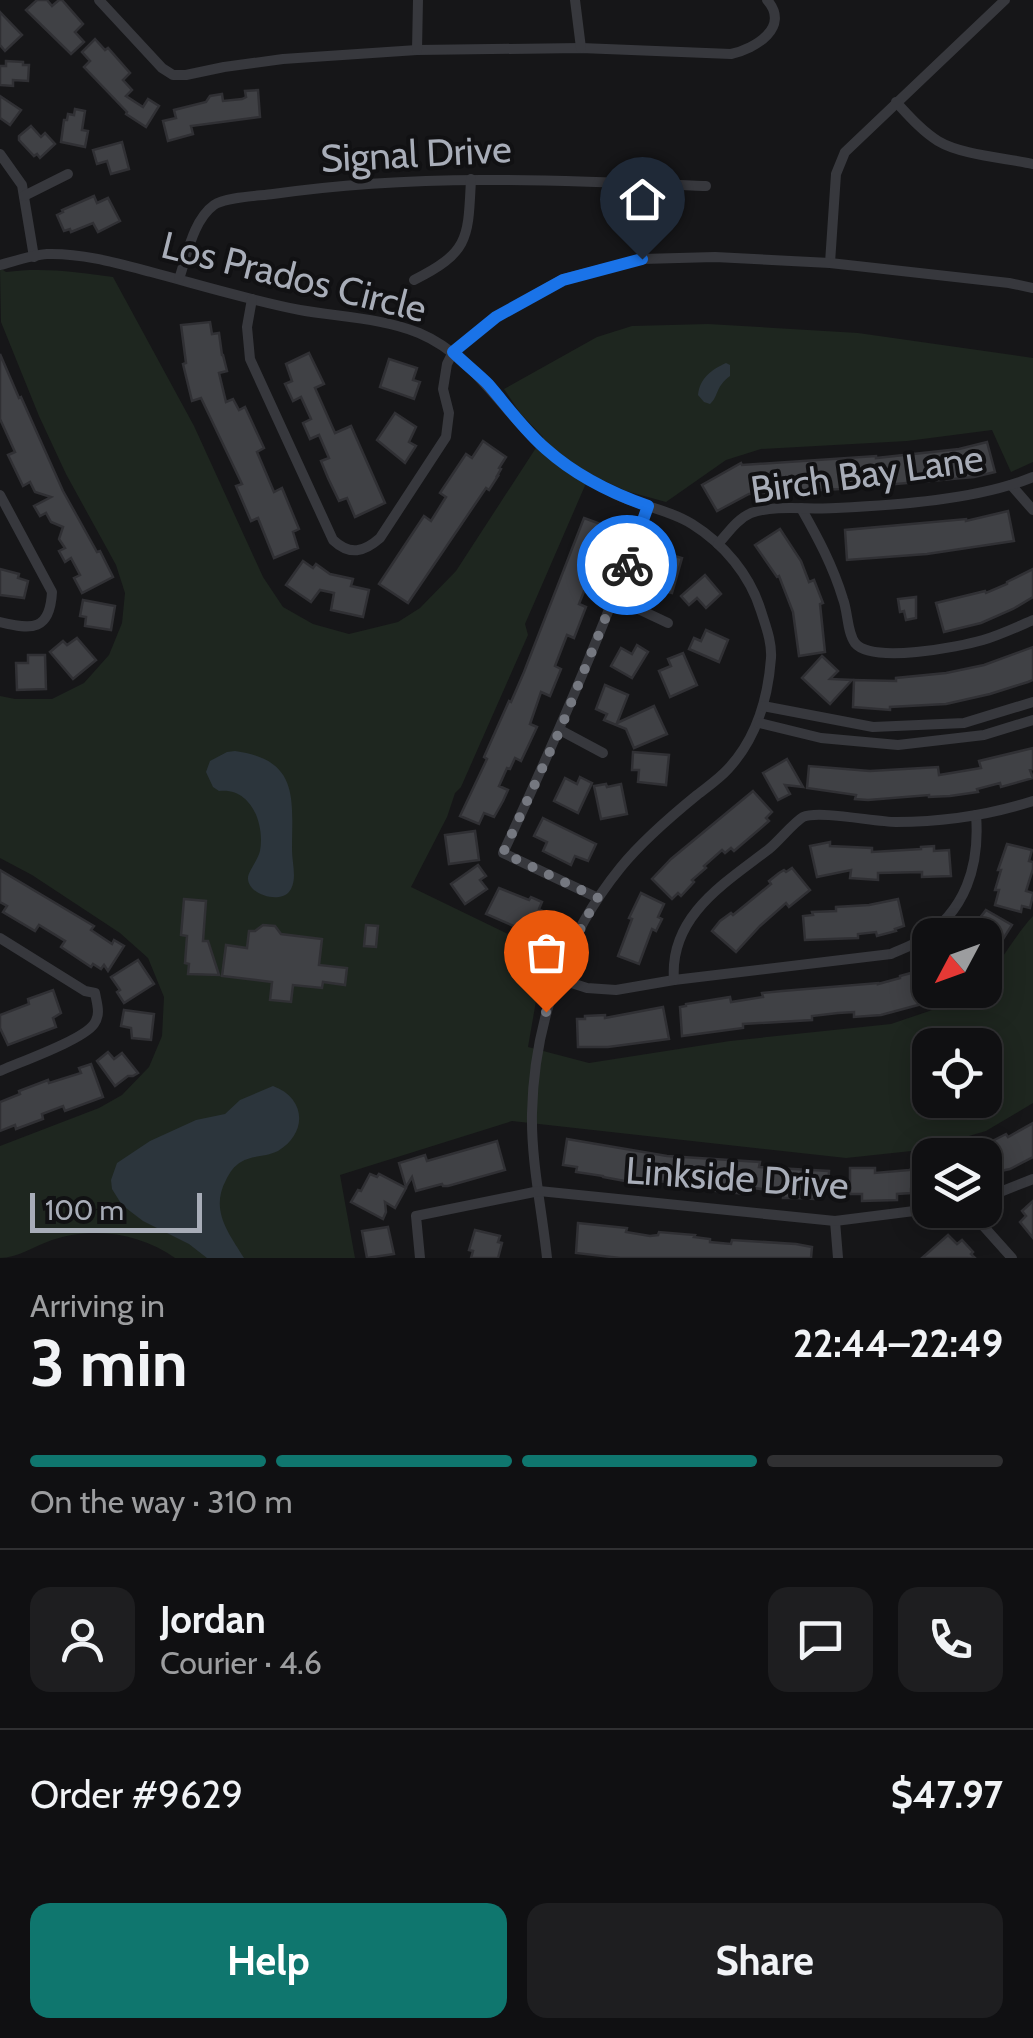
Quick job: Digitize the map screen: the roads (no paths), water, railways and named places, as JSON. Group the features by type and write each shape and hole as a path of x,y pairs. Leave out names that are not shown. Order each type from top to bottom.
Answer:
{"street":[{"path":"98,0 173,75 283,59 417,50 581,48 731,54 745,51 773,29 776,18 767,0"},
{"path":"417,50 418,0"},
{"path":"575,0 581,48"},
{"path":"830,264 836,174 845,152 1005,0"},
{"path":"896,102 940,142 1033,164"},
{"path":"0,154 22,186 34,256"},
{"path":"24,196 68,174"},
{"path":"414,280 440,267 459,251 468,221 471,179"},
{"name":"Signal Drive","path":"179,279 201,216 217,202 335,184 471,179 706,186"},
{"name":"Los Prados Circle","path":"0,264 48,254 102,259 252,299 389,324 420,334 453,352 486,381 529,433 579,474 691,523 739,566 756,594 770,639 771,657 758,723 728,770 660,826 622,866 580,927 556,978 540,1032 532,1116 548,1258"},
{"path":"252,299 246,327 250,358 333,540 352,550 368,548 380,538 446,437 449,412 443,388 446,364 453,352 496,317 563,280 642,259 715,256 830,264 1033,288"},
{"name":"Birch Bay Lane","path":"718,544 739,520 763,510 934,499 990,491 1033,477"},
{"path":"1011,484 1033,510"},
{"path":"0,494 52,592 51,609 34,626 25,628 0,622"},
{"path":"598,898 503,853 560,730 648,506"},
{"path":"800,508 826,552 845,603 852,638 864,650 932,651 979,641 1033,620"},
{"path":"615,598 668,623"},
{"path":"763,706 873,726 964,723 1033,702"},
{"path":"758,723 821,738 898,746 984,735 1033,720"},
{"path":"560,730 603,752"},
{"path":"674,980 677,942 691,917 803,818 894,822 962,818 1033,801"},
{"path":"556,978 587,988 616,990 891,954 920,940 945,920 965,892 976,857 976,814"},
{"path":"0,938 85,991 95,993 99,1012 95,1024 84,1034 0,1071"},
{"path":"1002,1192 1033,1180"},
{"name":"Linkside Drive","path":"420,1258 416,1216 540,1191 836,1221 912,1212"},
{"path":"836,1221 838,1258"},
{"path":"986,1228 1012,1258"}]}
